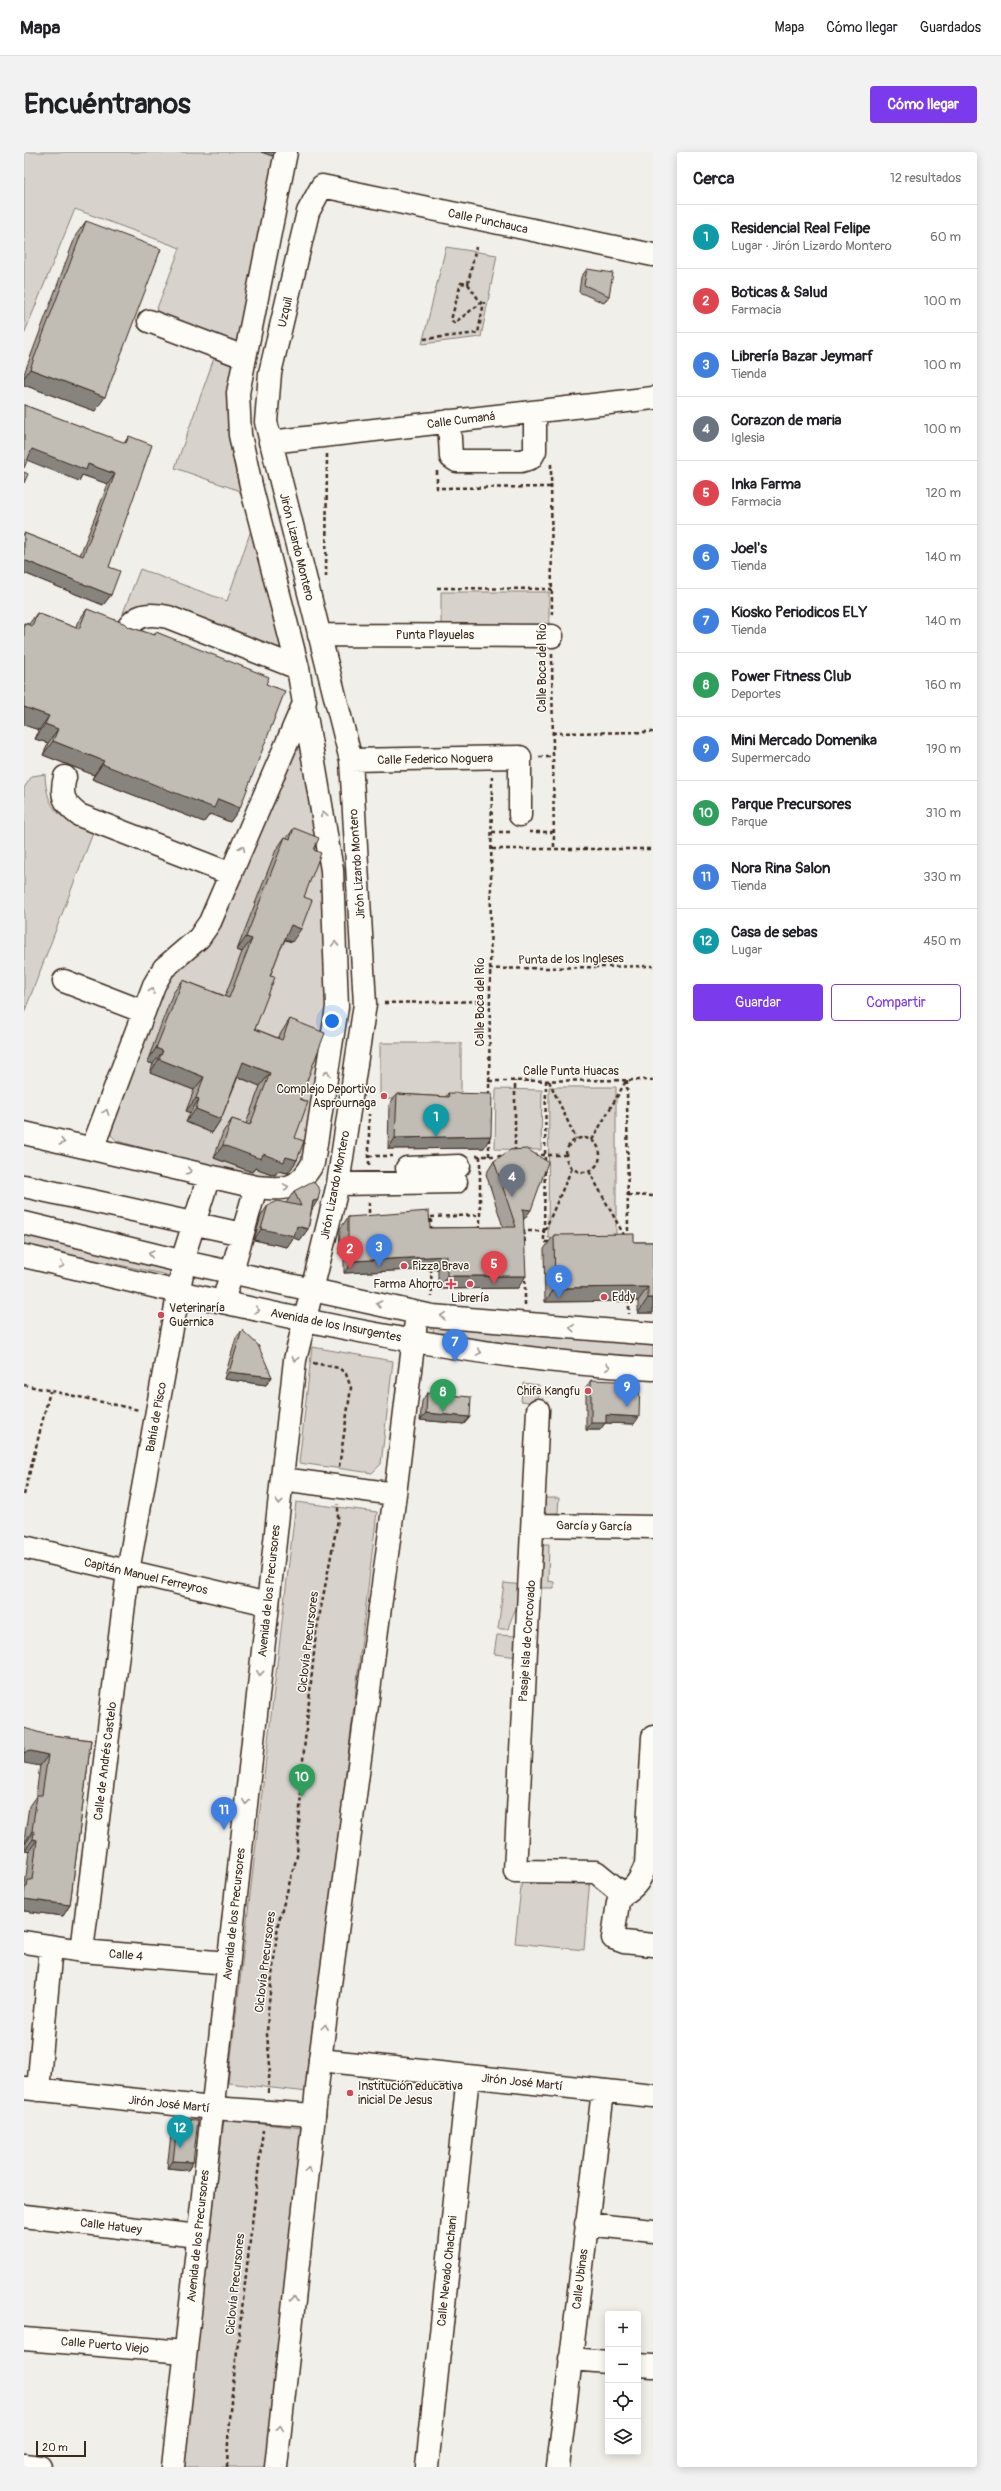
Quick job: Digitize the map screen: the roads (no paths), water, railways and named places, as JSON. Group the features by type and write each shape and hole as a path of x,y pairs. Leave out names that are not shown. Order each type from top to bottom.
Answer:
{"street":[{"path":"24,1133 256,1187 276,1189 291,1187 304,1178 313,1163 338,1007 332,870 305,701 298,668 252,490 240,434 238,393 286,152"},
{"name":"Calle Punchauca","path":"322,186 653,255"},
{"name":"Uzquil","path":"270,442 266,422 270,373 308,212 322,186"},
{"path":"149,321 244,357"},
{"name":"Calle Cumaná","path":"270,442 653,398"},
{"path":"449,421 451,457 457,462 521,461 531,458 535,451 535,412"},
{"name":"Jirón Lizardo Montero","path":"270,442 350,760 365,1004 338,1184 312,1290"},
{"path":"126,631 131,622 138,616 152,614 168,617 298,668"},
{"name":"Punta Playuelas","path":"319,635 552,636"},
{"path":"92,1149 144,1012 164,968 200,938 210,922 305,701"},
{"name":"Calle Federico Noguera","path":"350,760 520,757 520,815"},
{"path":"65,777 62,787 62,797 68,806 79,815 231,874"},
{"path":"64,981 144,1012"},
{"path":"338,1184 396,1183 457,1174"},
{"name":"Bahía de Pisco","path":"128,1571 183,1262 209,1176"},
{"path":"24,1186 242,1234"},
{"path":"223,1302 230,1271 256,1187"},
{"path":"24,1224 183,1262 312,1290 424,1305 524,1324 653,1334"},
{"name":"Avenida de los Insurgentes","path":"24,1256 304,1321 525,1359 585,1365 653,1369"},
{"name":"Avenida de los Precursores","path":"173,2467 295,1360 312,1290"},
{"path":"276,2467 320,2060 395,1494 413,1340 424,1305"},
{"name":"Pasaje Isla de Corcovado","path":"538,1410 534,1525 523,1701 515,1871 596,1872 623,1894"},
{"path":"282,1479 395,1494"},
{"name":"García y García","path":"534,1525 653,1527"},
{"name":"Capitán Manuel Ferreyros","path":"24,1547 268,1604"},
{"name":"Calle de Andrés Castelo","path":"82,1951 128,1571"},
{"path":"653,1737 646,1865 639,1882 623,1894 618,1902 613,1938 624,1942 653,1945"},
{"name":"Calle 4","path":"24,1942 82,1951 228,1964"},
{"path":"31,2089 52,1947"},
{"name":"Jirón José Martí","path":"320,2060 653,2096"},
{"name":"Calle Nevado Chachani","path":"427,2467 468,2076"},
{"name":"Jirón José Martí","path":"31,2089 212,2108 314,2115"},
{"name":"Calle Ubinas","path":"558,2467 603,2091"},
{"name":"Calle Hatuey","path":"24,2216 198,2236"},
{"path":"586,2224 653,2231"},
{"name":"Calle Puerto Viejo","path":"24,2338 185,2352"},
{"path":"570,2359 605,2362"},
{"path":"641,2365 653,2366"},
{"path":"24,2465 40,2467"}],"place":[{"name":"Complejo Deportivo Asprournaga","path":"384,1096"},
{"name":"Residencial Real Felipe","path":"436,1137"},
{"name":"Corazon de maria","path":"512,1197"},
{"name":"Pizza Brava","path":"404,1266"},
{"name":"Librería Bazar Jeymarf","path":"379,1267"},
{"name":"Boticas & Salud","path":"350,1269"},
{"name":"Farma Ahorro","path":"451,1284"},
{"name":"Librería","path":"470,1284"},
{"name":"Inka Farma","path":"494,1284"},
{"name":"Eddy","path":"604,1297"},
{"name":"Joel's","path":"559,1298"},
{"name":"Veterinaría Guernica","path":"161,1315"},
{"name":"Kiosko Periodicos ELY","path":"455,1362"},
{"name":"Chifa Kangfu","path":"588,1391"},
{"name":"Mini Mercado Domenika","path":"627,1407"},
{"name":"Power Fitness Club","path":"443,1412"},
{"name":"Parque Precursores","path":"302,1797"},
{"name":"Nora Rina Salon","path":"224,1830"},
{"name":"Institución educativa inicial De Jesus","path":"350,2093"},
{"name":"Casa de sebas","path":"180,2148"}]}
